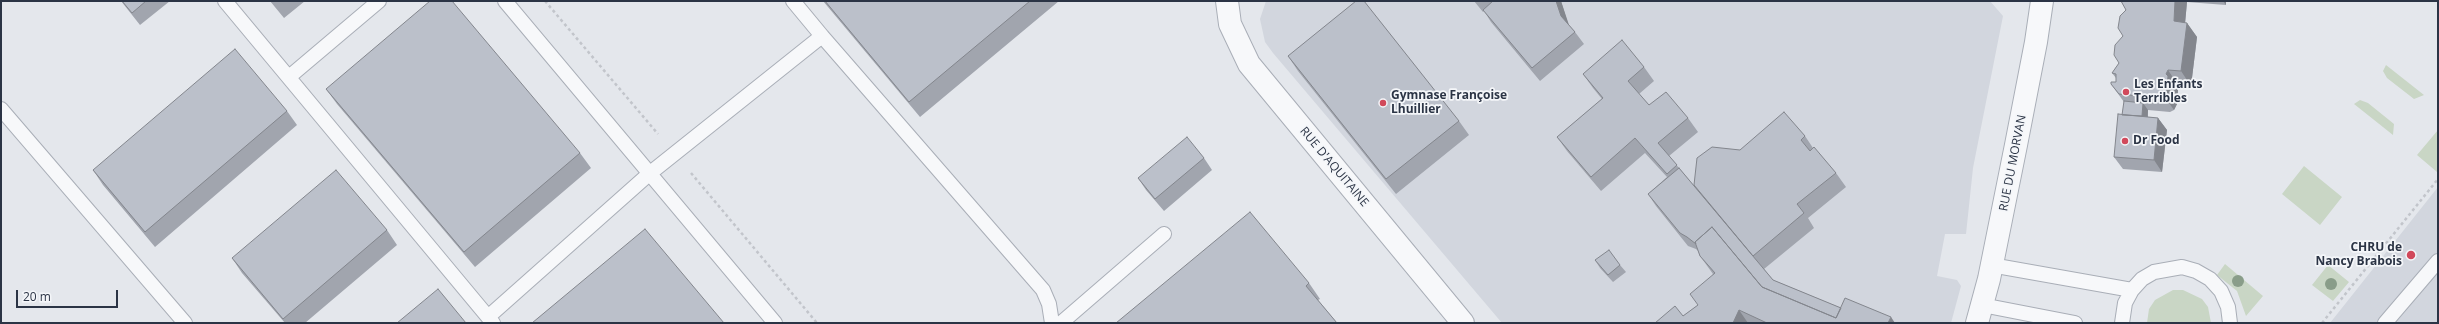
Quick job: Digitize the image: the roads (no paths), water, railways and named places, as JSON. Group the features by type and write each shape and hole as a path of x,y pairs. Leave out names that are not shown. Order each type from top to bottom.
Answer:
{"street":[{"name":"RUE D'AQUITAINE","path":"1227,1 1230,24 1249,64 1463,323"},
{"name":"RUE DU MORVAN","path":"1979,314 1992,265 2036,42 2042,1"}],"lane":[{"path":"225,1 490,320 649,174 822,36"},
{"path":"289,77 379,1"},
{"path":"505,1 775,323"},
{"path":"794,1 822,36 1043,290 1049,304 1052,323"},
{"path":"1,109 185,323"},
{"path":"1061,323 1164,234"},
{"path":"2385,323 2438,261"},
{"path":"1992,265 2132,290"},
{"path":"2122,323 2125,303 2132,290 2142,279 2154,272 2182,267 2196,271 2210,279 2221,291 2228,306 2230,323"},
{"path":"1979,314 2075,323"}],"place":[{"name":"Les Enfants Terribles","path":"2126,92"},
{"name":"Gymnase Françoise Lhuillier","path":"1383,103"},
{"name":"Dr Food","path":"2125,141"},
{"name":"CHRU de Nancy Brabois","path":"2411,255"}]}
